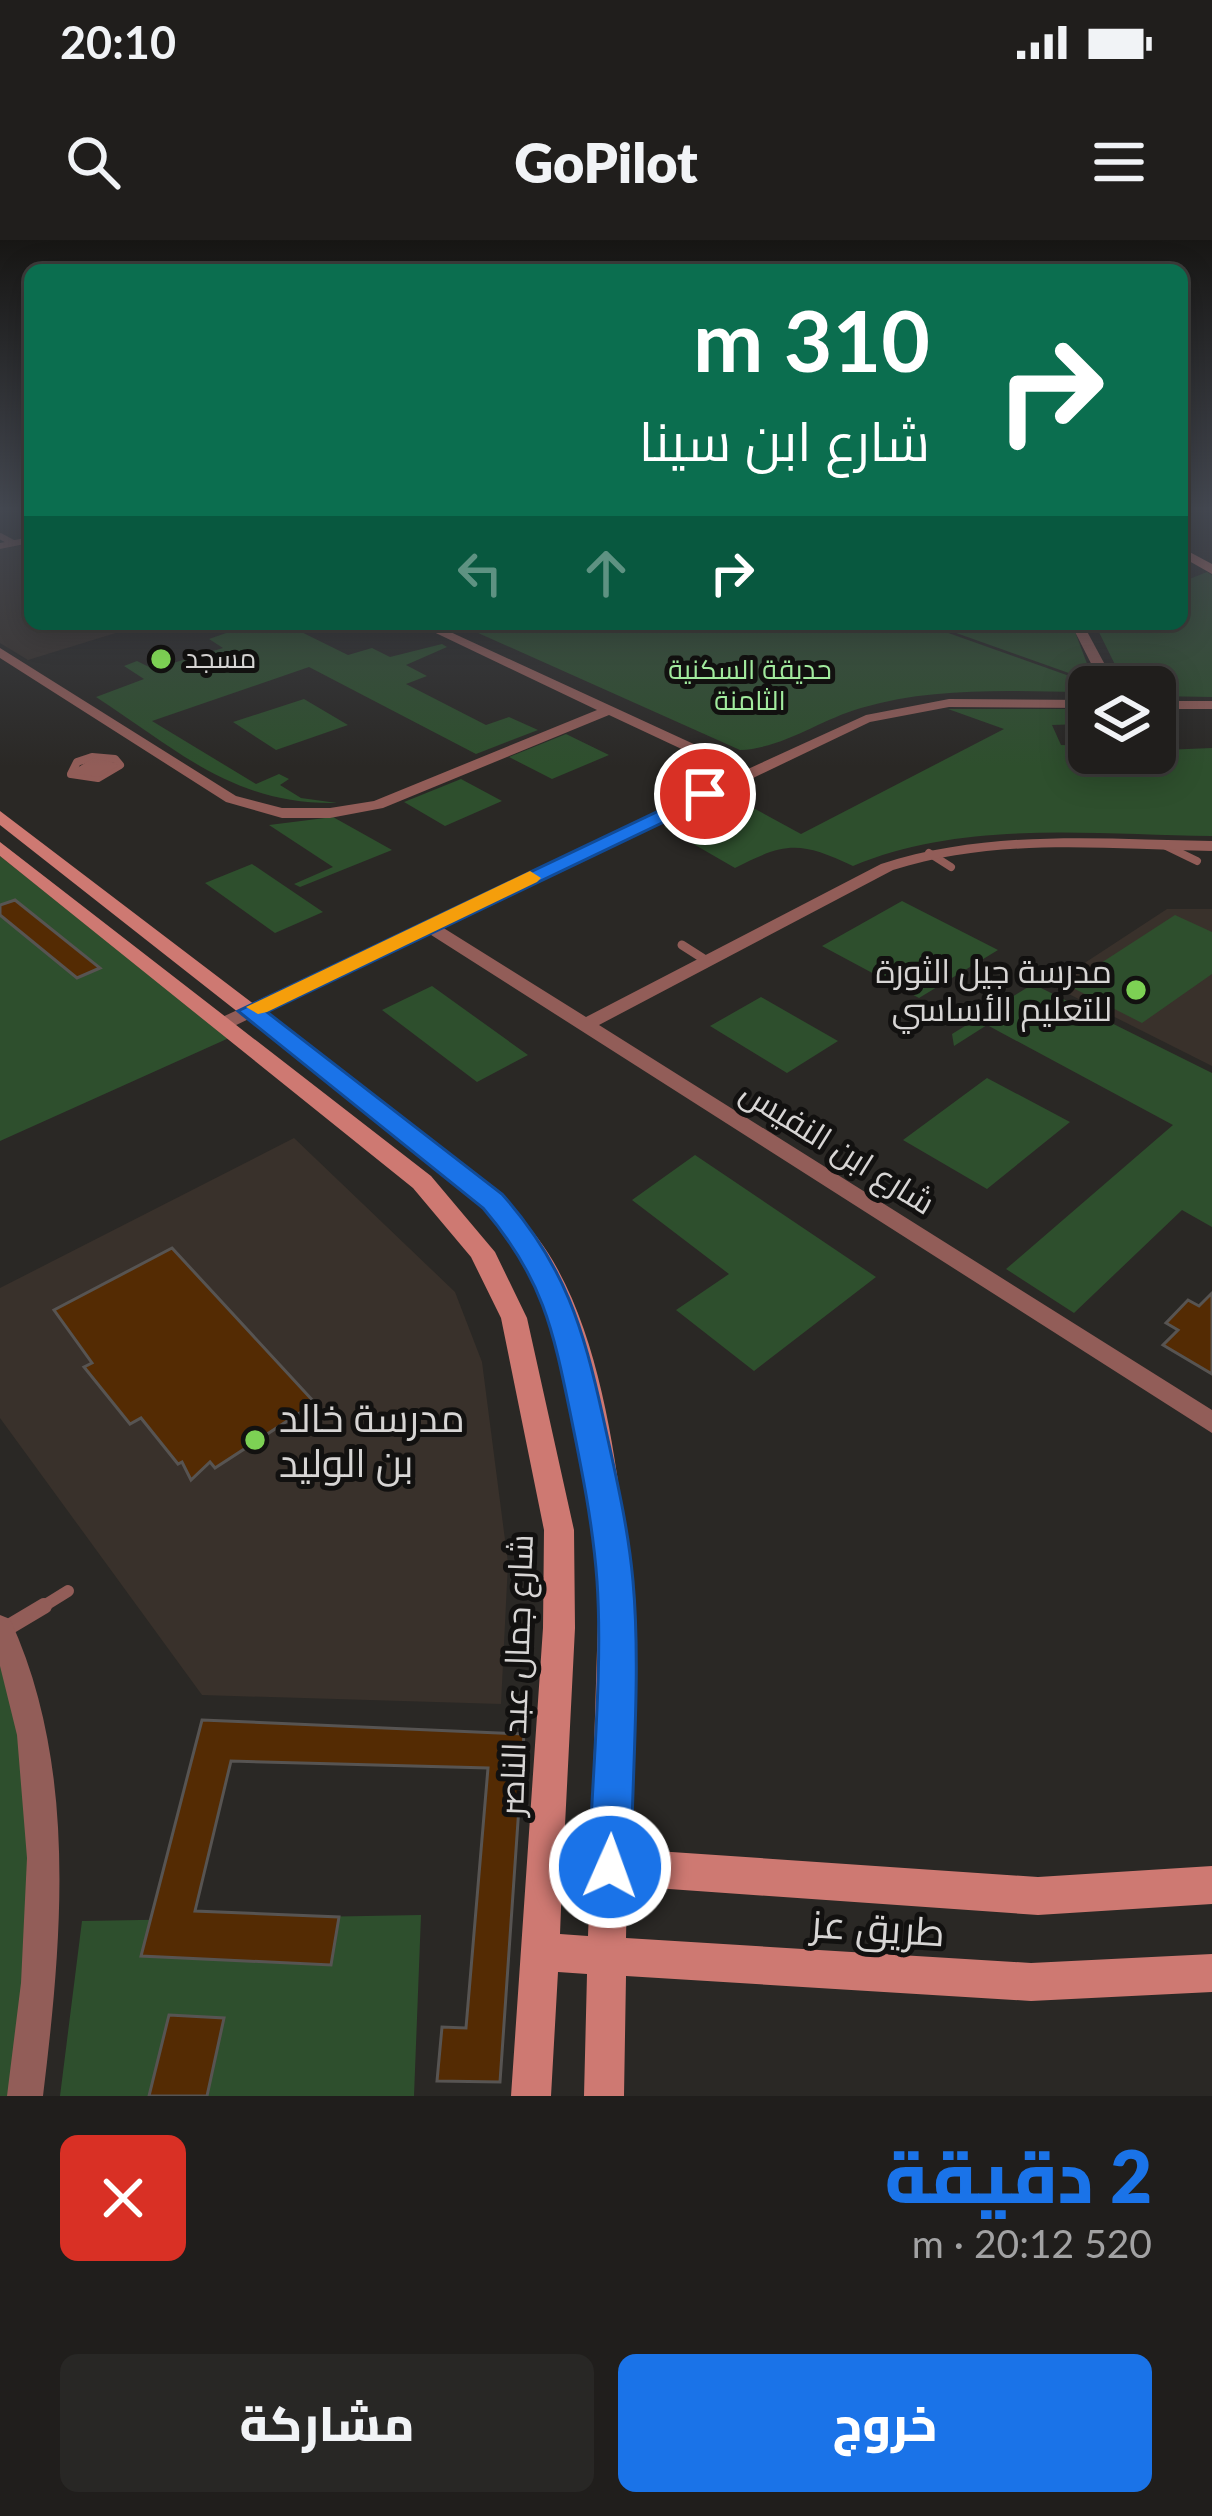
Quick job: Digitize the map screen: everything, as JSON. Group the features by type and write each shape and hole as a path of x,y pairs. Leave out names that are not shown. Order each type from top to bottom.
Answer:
{"main road":[{"path":"0,816 493,1201 522,1235 554,1289 577,1368 614,1565 617,1627 604,2096"},
{"name":"شارع جمال عبد الناصر","path":"0,847 445,1204 482,1252 514,1318 559,1530 559,1628 530,2096"},
{"name":"طريق عز","path":"545,1862 1038,1896 1212,1885"},
{"name":"طريق عز","path":"539,1952 1031,1982 1212,1973"}],"street":[{"path":"436,630 747,774"},
{"path":"1080,630 1099,666"},
{"path":"0,652 231,800 282,813 330,814 378,805 609,710"},
{"path":"223,1024 852,724 897,711 968,702 1068,704"},
{"path":"1176,705 1212,706"},
{"path":"585,1025 887,867 929,853 983,845 1212,846"},
{"name":"شارع ابن النفيس","path":"429,926 1212,1424"},
{"path":"1,1630 24,1693 40,1819 39,1970 25,2096"}],"lane":[{"path":"92,757 115,759 118,769 108,770 81,778 70,770 92,757"},
{"path":"1166,846 1197,861"},
{"path":"929,853 951,867"},
{"path":"682,945 707,961"},
{"path":"1,1630 68,1592"}],"shaded area":[{"path":"0,594 24,594 24,630 126,630 28,660 0,643"},
{"name":"مدرسة جيل الثورة للتعليم الأساسي","path":"1167,909 1212,909 1212,1066 1051,985"},
{"name":"مدرسة خالد بن الوليد","path":"294,1138 455,1292 482,1362 508,1563 501,1704 202,1695 0,1418 0,1288"}],"green space":[{"path":"1188,594 1212,594 1212,697 1176,696 1176,666 1116,666 1098,630 1188,630"},
{"path":"235,630 297,630 348,655 372,648 390,657 442,644 447,647 406,665 427,676 406,684 486,725 509,717 538,730 476,754 309,667 152,721 256,784 279,774 289,779 280,785 301,798 337,803 268,795 209,771 96,697 144,679 124,666 137,661 153,669 223,648 209,639"},
{"name":"حديقة السكنية الثامنة","path":"471,630 940,630 1068,676 1068,692 970,692 888,701 740,750"},
{"path":"948,630 1074,630 1088,666 1068,666 1068,673"},
{"path":"304,699 348,725 276,750 233,722"},
{"path":"948,709 1068,709 1068,724 1052,725 1061,745 1068,745 1068,774 1176,774 1176,749 1212,748 1212,836 984,836 895,851 853,866 820,852 794,848 768,853 735,868 664,827 733,797 801,834 1004,729"},
{"path":"566,734 609,755 552,779 509,757"},
{"path":"461,779 502,801 445,826 404,802"},
{"path":"333,817 392,850 300,887 294,884 333,867 269,825"},
{"path":"0,856 229,1038 0,1141"},
{"path":"252,864 323,912 275,933 205,883"},
{"path":"902,901 998,950 919,998 822,946"},
{"path":"1175,915 1212,932 1212,974 1142,1023 1067,985"},
{"path":"1033,984 1212,1073 1212,1227 1182,1210 1074,1313 1006,1269 1173,1125 987,1025 954,1046 952,1034"},
{"path":"432,986 528,1055 477,1082 382,1010"},
{"path":"761,997 838,1041 787,1073 710,1026"},
{"path":"987,1078 1070,1122 987,1189 903,1140"},
{"path":"695,1155 876,1277 754,1371 676,1310 729,1274 632,1200"},
{"path":"0,1648 18,1711 40,1943 14,2096 0,2096"},
{"path":"421,1915 414,2096 60,2096 82,1921"}],"building":[{"path":"15,900 100,968 77,978 0,915 0,905"},
{"path":"172,1248 315,1403 215,1468 210,1462 191,1480 182,1462 178,1464 141,1418 130,1424 84,1367 92,1363 54,1310"},
{"path":"1212,1293 1212,1374 1163,1345 1178,1330 1166,1323 1188,1300 1199,1306"},
{"path":"202,1720 524,1734 500,2082 437,2081 442,2027 466,2028 488,1768 231,1761 195,1911 339,1917 331,1965 141,1956"},
{"path":"169,2015 224,2018 207,2096 149,2096"}],"slow traffic":[{"path":"258,1007 530,878"}],"place":[{"name":"مسجد","path":"161,659"},
{"name":"مدرسة جيل الثورة للتعليم الأساسي","path":"1136,990"},
{"name":"مدرسة خالد بن الوليد","path":"255,1440"}],"route":[{"path":"610,1867 615,1585 606,1505 570,1337 554,1289 522,1235 493,1201 250,1011 705,794"}]}
